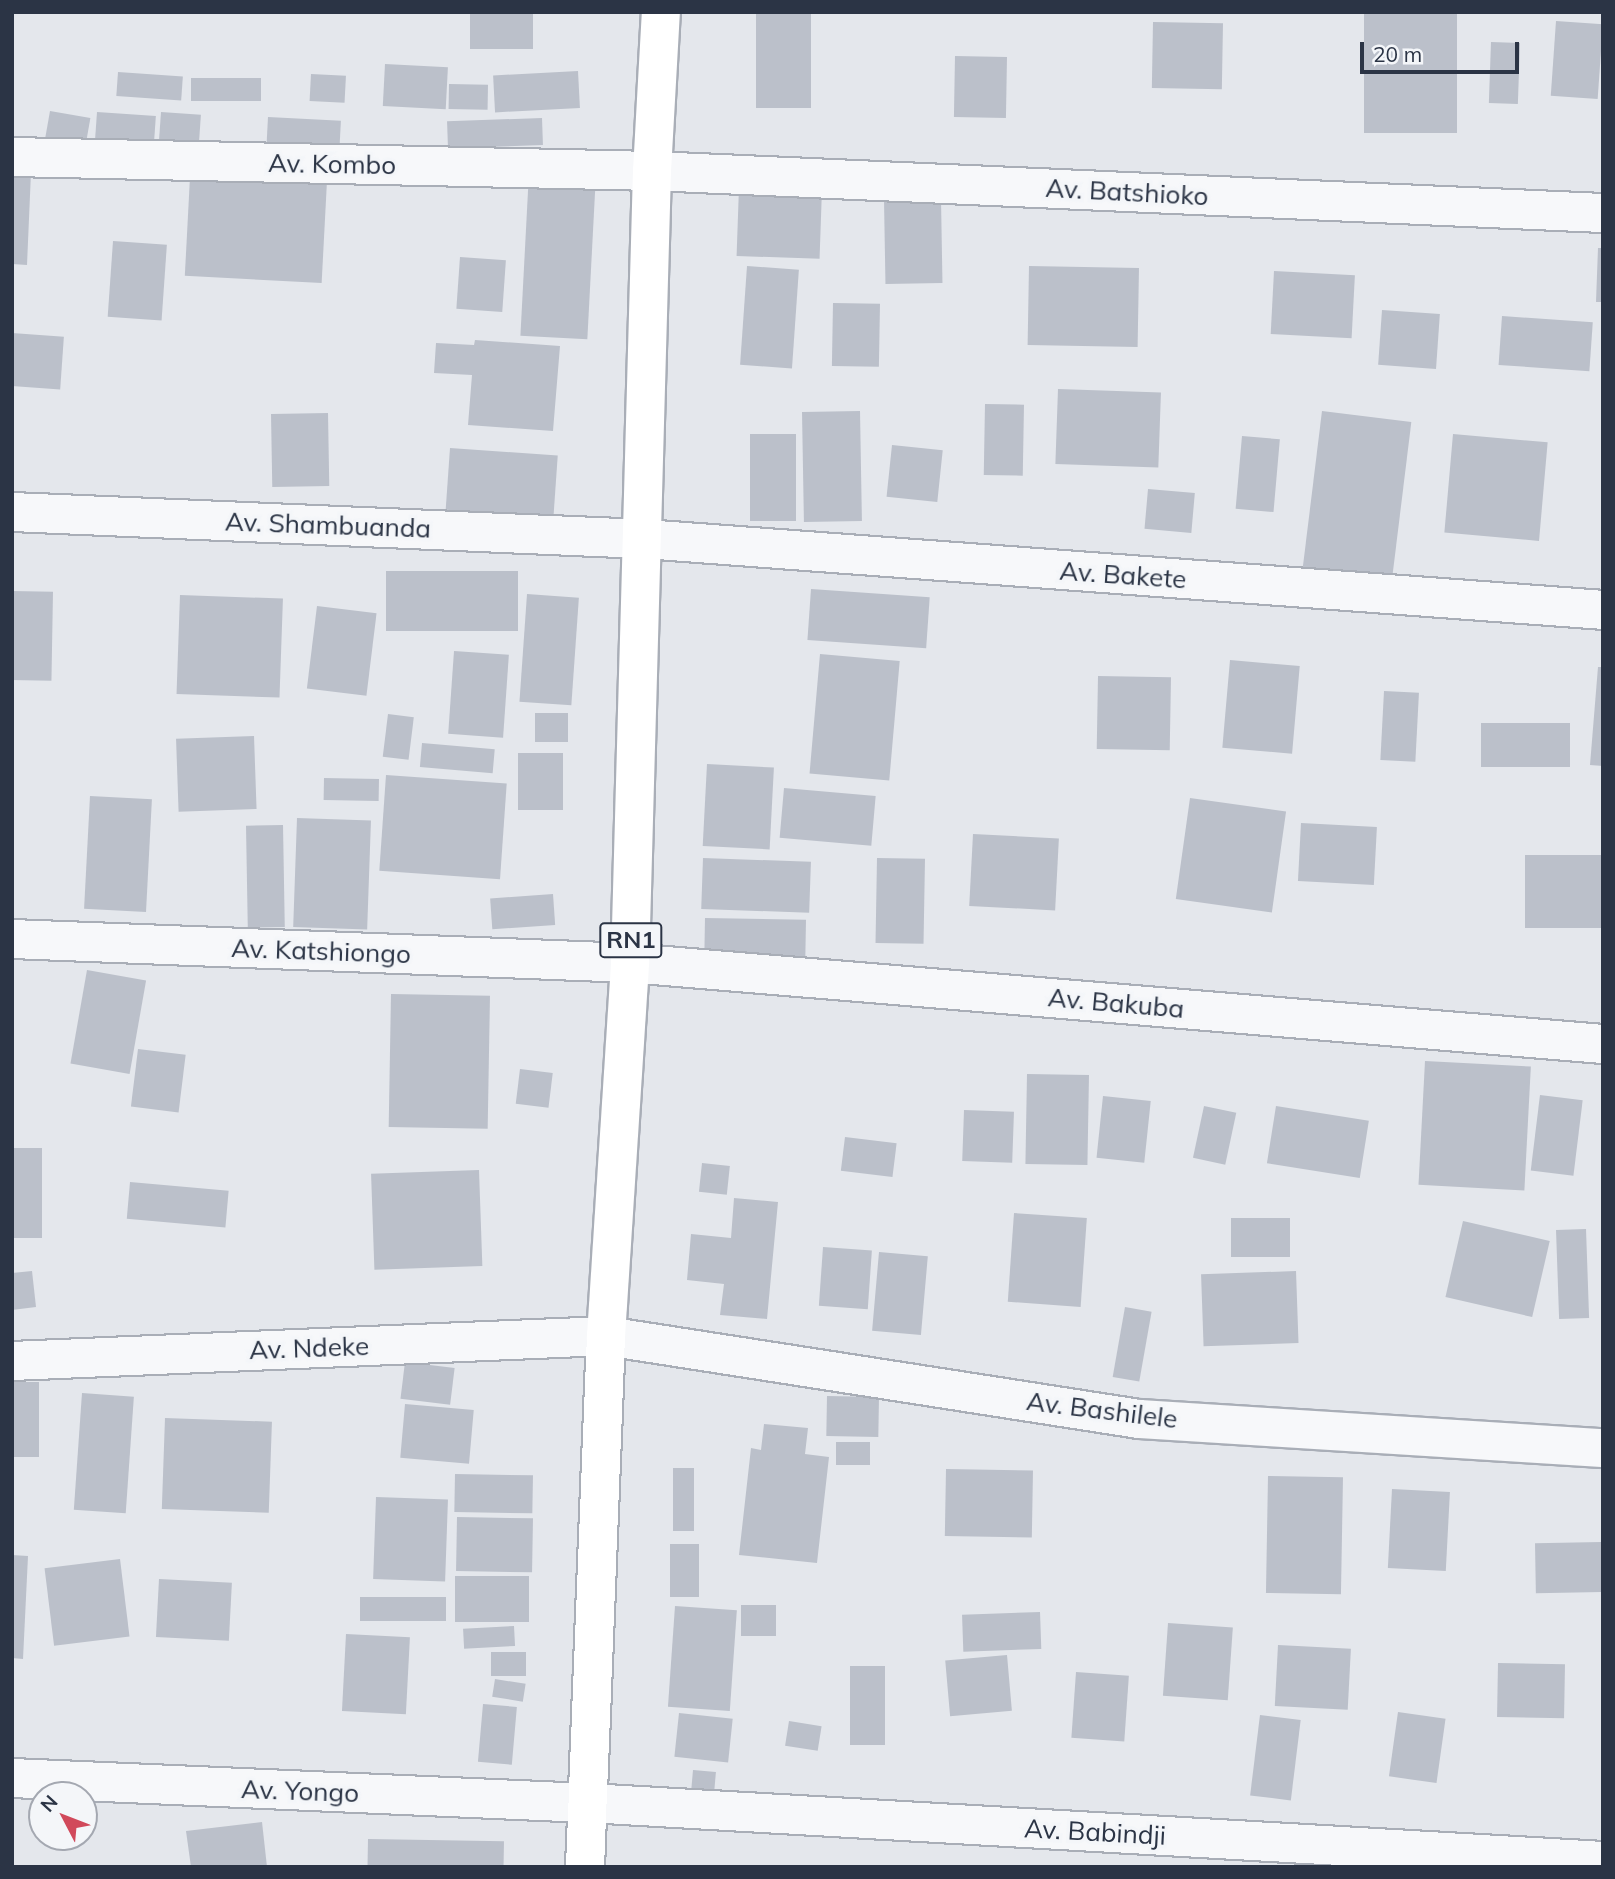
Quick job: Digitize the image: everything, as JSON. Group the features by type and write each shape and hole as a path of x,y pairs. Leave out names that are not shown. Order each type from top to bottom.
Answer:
{"highway":[{"name":"RN1","path":"585,1867 606,1336 630,962 652,170 660,12"}],"street":[{"name":"Av. Kombo","path":"12,157 652,170"},
{"name":"Av. Batshioko","path":"652,170 1603,213"},
{"name":"Av. Shambuanda","path":"12,512 643,539"},
{"name":"Av. Bakete","path":"643,539 1603,610"},
{"name":"Av. Katshiongo","path":"12,939 630,962"},
{"name":"Av. Bakuba","path":"630,962 1603,1044"},
{"name":"Av. Ndeke","path":"12,1361 606,1336"},
{"name":"Av. Bashilele","path":"606,1336 1139,1419 1603,1448"},
{"name":"Av. Yongo","path":"12,1778 588,1803"},
{"name":"Av. Babindji","path":"588,1803 1603,1861"}],"building":[{"path":"470,12 533,12 533,49 470,49"},
{"path":"756,12 811,12 811,108 756,108"},
{"path":"1364,12 1457,12 1457,133 1364,133"},
{"path":"1556,21 1603,24 1598,99 1551,96"},
{"path":"1153,22 1223,23 1222,89 1152,88"},
{"path":"1491,42 1520,43 1518,104 1489,103"},
{"path":"955,56 1007,57 1006,118 954,117"},
{"path":"385,64 448,67 446,109 383,106"},
{"path":"578,71 580,108 495,112 493,75"},
{"path":"118,72 183,77 181,100 116,96"},
{"path":"311,74 346,76 345,103 310,101"},
{"path":"191,78 261,78 261,101 191,101"},
{"path":"449,84 488,85 488,110 449,109"},
{"path":"50,111 90,118 85,147 45,140"},
{"path":"97,112 156,116 154,149 95,145"},
{"path":"161,112 201,115 199,149 159,146"},
{"path":"268,117 341,121 339,152 266,148"},
{"path":"542,118 543,145 448,148 447,121"},
{"path":"12,171 31,172 27,265 12,264"},
{"path":"529,172 596,176 587,339 520,336"},
{"path":"190,177 327,184 322,283 185,276"},
{"path":"739,187 822,190 820,259 737,256"},
{"path":"941,199 942,283 885,284 884,200"},
{"path":"113,241 167,245 162,321 108,317"},
{"path":"1598,248 1603,248 1603,302 1596,302"},
{"path":"460,257 506,260 502,312 456,309"},
{"path":"747,266 799,270 792,368 740,365"},
{"path":"1029,266 1139,268 1138,347 1028,345"},
{"path":"1274,271 1355,275 1352,338 1271,334"},
{"path":"833,303 880,304 879,367 832,366"},
{"path":"1382,310 1440,314 1436,369 1378,365"},
{"path":"1502,316 1593,322 1589,371 1499,365"},
{"path":"12,333 64,337 60,389 12,386"},
{"path":"475,340 560,346 553,431 468,425 472,375 434,373 436,343 474,345"},
{"path":"1058,389 1161,393 1158,468 1055,464"},
{"path":"985,404 1024,405 1023,476 984,475"},
{"path":"860,411 862,521 804,522 802,412"},
{"path":"1322,411 1411,422 1391,584 1302,573"},
{"path":"328,413 329,486 272,487 271,414"},
{"path":"750,434 796,434 796,521 750,521"},
{"path":"1453,434 1548,442 1539,541 1444,533"},
{"path":"1242,436 1280,439 1273,512 1236,509"},
{"path":"892,445 943,450 937,502 887,497"},
{"path":"450,448 558,456 553,517 446,510"},
{"path":"1148,489 1195,493 1191,533 1145,529"},
{"path":"386,571 518,571 518,631 386,631"},
{"path":"811,589 930,597 926,648 807,640"},
{"path":"12,591 53,592 51,681 12,680"},
{"path":"527,594 579,598 571,705 519,702"},
{"path":"180,595 283,599 279,698 177,694"},
{"path":"317,606 377,613 366,696 307,688"},
{"path":"454,651 509,655 503,738 448,734"},
{"path":"820,654 900,661 889,781 810,774"},
{"path":"1230,660 1300,666 1292,754 1222,748"},
{"path":"1598,667 1603,667 1603,766 1590,765"},
{"path":"1098,676 1171,677 1170,750 1097,749"},
{"path":"1384,691 1419,693 1415,762 1380,760"},
{"path":"535,713 568,713 568,742 535,742"},
{"path":"388,714 414,717 409,760 383,757"},
{"path":"1481,723 1570,723 1570,767 1481,767"},
{"path":"254,736 257,809 179,812 176,739"},
{"path":"422,743 495,749 493,773 420,767"},
{"path":"518,753 563,753 563,810 518,810"},
{"path":"707,764 774,768 770,849 703,846"},
{"path":"386,775 507,783 500,879 379,871"},
{"path":"324,778 379,779 379,801 324,800"},
{"path":"784,788 876,796 871,846 780,838"},
{"path":"90,796 152,799 146,912 84,909"},
{"path":"1190,798 1286,811 1272,913 1176,899"},
{"path":"297,818 371,821 367,930 293,927"},
{"path":"1301,823 1377,827 1374,885 1298,881"},
{"path":"283,825 285,927 248,928 246,826"},
{"path":"973,834 1059,839 1055,910 969,906"},
{"path":"1525,855 1603,855 1603,928 1525,928"},
{"path":"703,858 811,862 809,913 701,909"},
{"path":"877,858 925,859 924,944 876,943"},
{"path":"553,894 555,925 492,929 490,898"},
{"path":"705,918 806,920 805,957 704,955"},
{"path":"87,970 146,980 130,1074 71,1064"},
{"path":"391,994 490,996 488,1129 389,1127"},
{"path":"138,1049 186,1055 179,1112 131,1107"},
{"path":"1425,1061 1531,1067 1524,1190 1419,1185"},
{"path":"520,1069 553,1073 548,1108 516,1104"},
{"path":"1027,1074 1089,1075 1087,1165 1025,1164"},
{"path":"1540,1095 1583,1100 1573,1176 1531,1170"},
{"path":"1103,1096 1151,1101 1144,1163 1097,1158"},
{"path":"1204,1106 1236,1113 1225,1165 1193,1158"},
{"path":"1276,1106 1369,1121 1360,1178 1267,1163"},
{"path":"964,1110 1014,1112 1012,1163 962,1161"},
{"path":"845,1137 897,1143 892,1177 841,1171"},
{"path":"12,1148 42,1148 42,1238 12,1238"},
{"path":"702,1163 730,1166 727,1195 699,1192"},
{"path":"479,1170 482,1266 374,1270 371,1174"},
{"path":"130,1182 229,1191 225,1227 127,1219"},
{"path":"734,1198 778,1202 767,1319 720,1315 724,1284 687,1280 691,1234 731,1238"},
{"path":"1014,1213 1087,1218 1081,1307 1008,1302"},
{"path":"1231,1218 1290,1218 1290,1257 1231,1257"},
{"path":"1463,1221 1550,1241 1532,1317 1445,1297"},
{"path":"1586,1229 1589,1318 1559,1319 1556,1230"},
{"path":"823,1247 872,1250 868,1309 819,1306"},
{"path":"879,1252 928,1256 921,1335 872,1331"},
{"path":"32,1271 36,1307 12,1310 12,1273"},
{"path":"1296,1271 1299,1343 1204,1346 1201,1274"},
{"path":"1125,1307 1152,1312 1139,1382 1113,1377"},
{"path":"405,1362 455,1368 450,1405 400,1399"},
{"path":"12,1382 39,1382 39,1457 12,1457"},
{"path":"82,1393 134,1397 126,1513 74,1510"},
{"path":"827,1396 879,1397 878,1437 826,1436"},
{"path":"405,1404 474,1410 469,1464 400,1458"},
{"path":"165,1418 272,1422 269,1513 162,1509"},
{"path":"764,1424 808,1428 805,1454 829,1457 817,1563 739,1555 751,1448 761,1450"},
{"path":"836,1442 870,1442 870,1465 836,1465"},
{"path":"673,1468 694,1468 694,1531 673,1531"},
{"path":"946,1469 1033,1471 1032,1538 945,1536"},
{"path":"455,1474 533,1475 532,1513 454,1512"},
{"path":"1268,1476 1343,1477 1341,1594 1266,1593"},
{"path":"1392,1489 1450,1492 1446,1571 1388,1568"},
{"path":"376,1497 448,1500 445,1581 373,1579"},
{"path":"457,1517 533,1518 532,1572 456,1571"},
{"path":"1601,1542 1602,1592 1536,1593 1535,1543"},
{"path":"670,1544 699,1544 699,1597 670,1597"},
{"path":"12,1555 28,1556 23,1659 12,1658"},
{"path":"120,1559 130,1636 54,1646 45,1568"},
{"path":"455,1576 529,1576 529,1622 455,1622"},
{"path":"159,1579 232,1583 229,1641 156,1637"},
{"path":"360,1597 446,1597 446,1621 360,1621"},
{"path":"741,1605 776,1605 776,1636 741,1636"},
{"path":"675,1606 737,1610 730,1711 668,1707"},
{"path":"1040,1612 1041,1649 963,1652 962,1615"},
{"path":"1168,1623 1233,1628 1228,1700 1163,1696"},
{"path":"514,1626 515,1646 464,1649 463,1629"},
{"path":"346,1634 410,1637 406,1714 342,1711"},
{"path":"1278,1645 1351,1649 1348,1710 1275,1706"},
{"path":"491,1652 526,1652 526,1676 491,1676"},
{"path":"1007,1655 1012,1711 950,1716 945,1660"},
{"path":"1498,1663 1565,1664 1564,1718 1497,1717"},
{"path":"850,1666 885,1666 885,1745 850,1745"},
{"path":"1076,1672 1129,1676 1124,1742 1071,1738"},
{"path":"495,1679 526,1684 523,1702 492,1697"},
{"path":"483,1704 517,1707 512,1765 478,1762"},
{"path":"1398,1712 1446,1719 1436,1783 1389,1776"},
{"path":"679,1713 733,1719 728,1762 674,1757"},
{"path":"1260,1715 1301,1720 1291,1800 1250,1795"},
{"path":"789,1721 822,1726 818,1751 785,1746"},
{"path":"693,1770 716,1772 714,1791 691,1789"},
{"path":"262,1822 267,1867 191,1867 186,1831"},
{"path":"368,1839 504,1841 504,1867 368,1867"}]}
